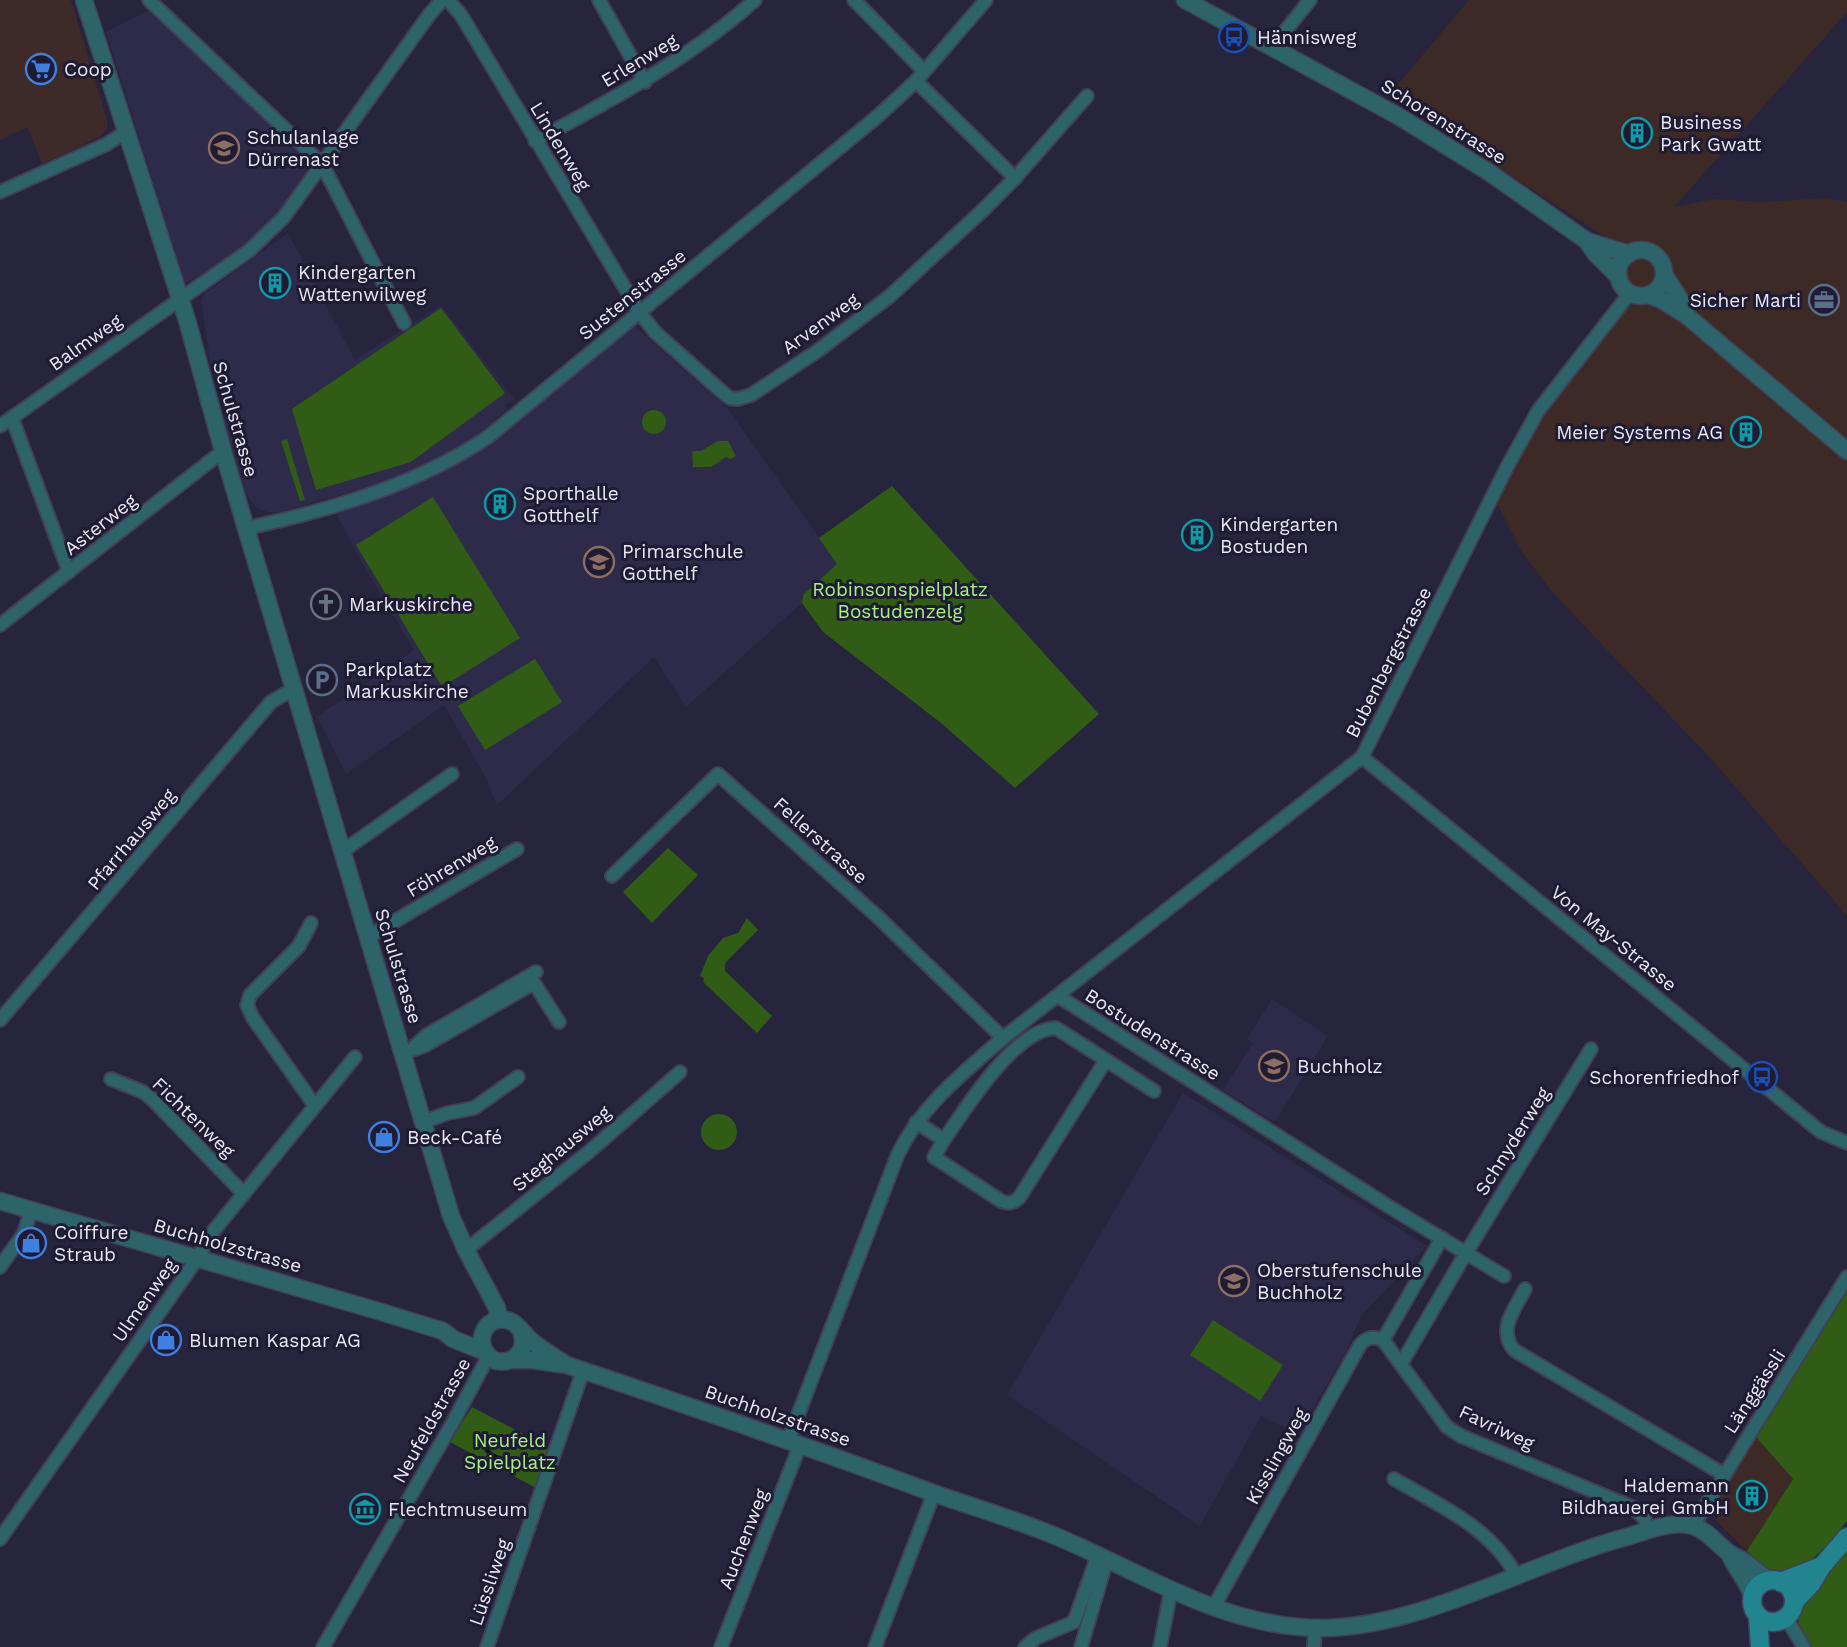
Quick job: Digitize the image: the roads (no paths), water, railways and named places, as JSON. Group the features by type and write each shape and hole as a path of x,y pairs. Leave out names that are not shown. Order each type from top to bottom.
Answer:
{"main road":[{"path":"1770,1647 1786,1614 1847,1537"},
{"path":"1760,1647 1758,1616 1752,1604 1759,1586 1822,1566"},
{"path":"1776,1581 1790,1590 1786,1614"},
{"path":"1758,1616 1768,1622 1786,1614"}],"street":[{"name":"Schulstrasse","path":"84,0 180,298 368,937 408,1051 423,1122 452,1216 466,1250 497,1308 492,1324"},
{"path":"149,0 322,164 404,323"},
{"name":"Balmweg","path":"0,426 250,250 272,231 442,0"},
{"name":"Lindenweg","path":"448,0 461,15 640,313"},
{"path":"600,0 645,82"},
{"name":"Erlenweg","path":"535,141 645,82 709,38 755,0"},
{"path":"854,0 1015,178"},
{"name":"Sustenstrasse","path":"247,528 379,491 441,465 488,437 878,116 920,76 986,0"},
{"name":"Schorenstrasse","path":"1185,0 1207,5 1273,46 1435,138 1587,241 1629,254"},
{"path":"1273,46 1310,0"},
{"name":"Arvenweg","path":"640,313 655,332 721,391 730,398 744,398 816,352 890,296 1015,178 1087,96"},
{"path":"0,192 107,144 127,131"},
{"name":"Schorenstrasse","path":"1587,241 1619,277"},
{"path":"1687,316 1683,304 1664,274 1662,265 1654,255 1641,251 1629,254 1621,262 1619,277 1625,289 1639,296 1648,295 1660,299 1687,316 1847,451"},
{"path":"1648,295 1661,285 1664,274"},
{"name":"Bubenbergstrasse","path":"1058,996 1362,757 1507,467 1538,411 1630,293"},
{"path":"12,418 69,572"},
{"name":"Asterweg","path":"0,625 223,451"},
{"name":"Pfarrhausweg","path":"0,1020 271,702 295,688"},
{"name":"Von May-Strasse","path":"1362,757 1821,1132 1847,1143"},
{"path":"343,851 452,774"},
{"name":"Fellerstrasse","path":"612,876 718,774 879,918 1003,1038"},
{"name":"Föhrenweg","path":"368,937 517,849"},
{"path":"311,923 299,946 250,995 247,1005 253,1018 315,1106"},
{"name":"Schulstrasse","path":"408,1051 427,1035 536,972"},
{"name":"Schulstrasse","path":"408,1051 440,1038 534,983 559,1023"},
{"name":"Bostudenstrasse","path":"794,1443 898,1154 916,1122 962,1073 1058,996 1466,1253"},
{"path":"1107,1060 1014,1202 1001,1201 934,1157 988,1077 1019,1047 1047,1029 1056,1028 1107,1060 1154,1091"},
{"name":"Schnyderweg","path":"1401,1364 1591,1049"},
{"name":"Ulmenweg","path":"0,1539 197,1259 211,1234 355,1057"},
{"name":"Steghausweg","path":"466,1250 590,1151 680,1072"},
{"path":"423,1122 474,1108 518,1077"},
{"name":"Fichtenweg","path":"111,1079 143,1092 152,1099 244,1194"},
{"path":"916,1122 944,1140"},
{"name":"Buchholzstrasse","path":"0,1202 443,1331 475,1332 492,1324"},
{"path":"0,1267 24,1233 31,1210"},
{"path":"1383,1340 1442,1238"},
{"path":"1466,1253 1504,1276"},
{"name":"Länggässli","path":"1693,1526 1847,1277"},
{"path":"1525,1289 1506,1331 1507,1340 1514,1350 1723,1474"},
{"path":"492,1324 515,1324 522,1334 522,1348 513,1360 500,1362 486,1354 481,1339 492,1324"},
{"name":"Buchholzstrasse","path":"443,1331 453,1339 486,1354"},
{"name":"Buchholzstrasse","path":"522,1334 567,1365"},
{"name":"Kisslingweg","path":"1213,1608 1360,1345 1366,1339 1375,1337 1383,1340"},
{"name":"Favriweg","path":"1383,1340 1447,1427 1461,1436 1634,1508 1644,1518 1649,1530"},
{"name":"Neufeldstrasse","path":"323,1647 451,1426 486,1354"},
{"name":"Buchholzstrasse","path":"513,1360 567,1365 794,1443 1043,1531 1213,1608 1253,1620 1315,1628 1357,1625 1388,1619 1441,1604 1606,1543 1677,1524 1693,1526"},
{"name":"Lüssliweg","path":"487,1647 583,1371"},
{"name":"Auchenweg","path":"721,1647 794,1443"},
{"path":"1394,1479 1471,1523 1486,1536 1516,1575"},
{"path":"875,1647 934,1493"},
{"path":"1693,1526 1705,1532 1730,1555 1744,1560 1762,1576 1776,1581"},
{"path":"1730,1555 1753,1597"},
{"path":"1025,1647 1036,1638 1074,1622 1103,1557"},
{"path":"1081,1647 1103,1557"},
{"path":"1160,1647 1171,1590"},
{"path":"1786,1614 1804,1647"},
{"path":"1314,1647 1315,1628"}],"waterway":[{"path":"485,1447 498,1458 517,1459"}],"place":[{"name":"Hännisweg","path":"1234,37"},
{"name":"Coop","path":"41,69"},
{"name":"Business Park Gwatt","path":"1637,133"},
{"name":"Schulanlage Dürrenast","path":"224,148"},
{"name":"Kindergarten Wattenwilweg","path":"275,283"},
{"name":"Sicher Marti","path":"1824,300"},
{"name":"Meier Systems AG","path":"1746,432"},
{"name":"Sporthalle Gotthelf","path":"500,504"},
{"name":"Kindergarten Bostuden","path":"1197,535"},
{"name":"Primarschule Gotthelf","path":"599,562"},
{"name":"Markuskirche","path":"326,604"},
{"name":"Parkplatz Markuskirche","path":"322,680"},
{"name":"Buchholz","path":"1274,1066"},
{"name":"Schorenfriedhof","path":"1762,1077"},
{"name":"Beck-Café","path":"384,1137"},
{"name":"Coiffure Straub","path":"31,1243"},
{"name":"Oberstufenschule Buchholz","path":"1234,1281"},
{"name":"Blumen Kaspar AG","path":"166,1340"},
{"name":"Haldemann Bildhauerei GmbH","path":"1752,1496"},
{"name":"Flechtmuseum","path":"365,1509"}],"park label":[{"name":"Robinsonspielplatz Bostudenzelg","path":"900,600"},
{"name":"Neufeld Spielplatz","path":"510,1451"}]}
